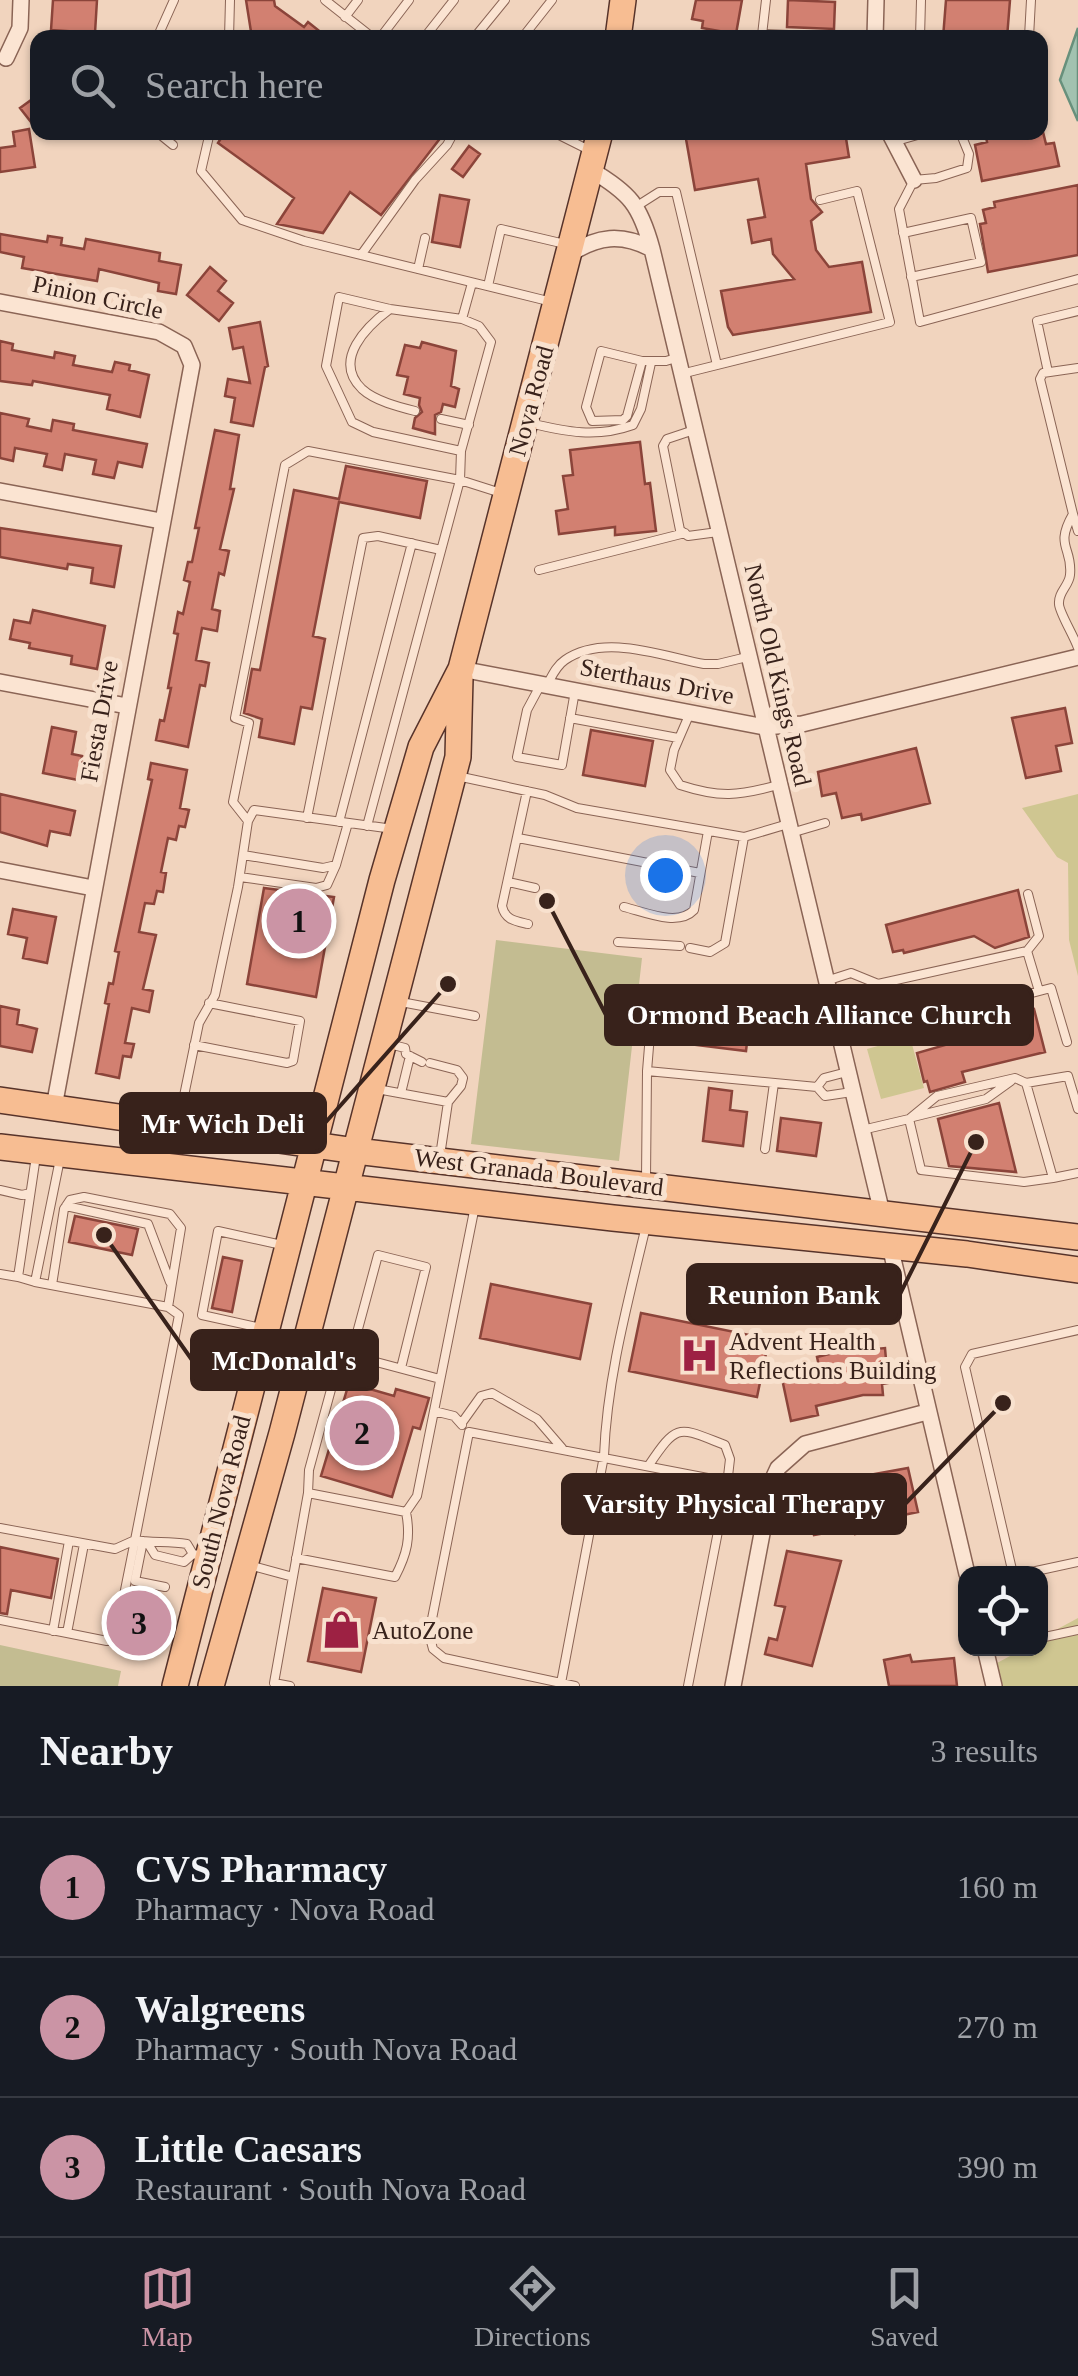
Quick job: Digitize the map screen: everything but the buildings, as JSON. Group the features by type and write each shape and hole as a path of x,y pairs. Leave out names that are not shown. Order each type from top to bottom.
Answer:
{"main road":[{"path":"619,30 623,0"},
{"name":"Nova Road","path":"313,1145 421,747 461,668 596,152"},
{"name":"Nova Road","path":"347,1187 458,757 461,668"},
{"name":"West Granada Boulevard","path":"0,1100 356,1151 1078,1238"},
{"name":"South Nova Road","path":"175,1686 200,1556 313,1145"},
{"name":"West Granada Boulevard","path":"0,1147 647,1222 1071,1266"},
{"name":"South Nova Road","path":"211,1686 347,1187"},
{"path":"814,1239 855,1229 882,1213"},
{"path":"890,1246 912,1231 953,1221"},
{"path":"200,1556 222,1587 225,1636"}],"street":[{"path":"6,58 20,28 21,0"},
{"path":"874,30 876,0"},
{"path":"893,140 914,180"},
{"path":"596,152 637,206"},
{"name":"North Old Kings Road","path":"637,206 652,249 882,1213"},
{"path":"571,250 612,237 634,239 652,249"},
{"name":"Pinion Circle","path":"0,302 159,332 184,346"},
{"name":"Fiesta Drive","path":"54,1107 160,521 192,366 184,346"},
{"path":"0,491 160,521"},
{"name":"Sterthaus Drive","path":"461,668 764,727 802,724 1078,657"},
{"path":"0,682 126,706"},
{"path":"0,870 94,888"},
{"path":"890,1246 965,1566"},
{"path":"733,1686 772,1481 778,1468 805,1444 928,1412"},
{"path":"990,1656 994,1686"}],"lane":[{"path":"161,30 174,0"},
{"path":"228,30 229,0"},
{"path":"325,0 364,30"},
{"path":"345,17 358,0"},
{"path":"383,30 409,0"},
{"path":"430,30 454,0"},
{"path":"480,30 504,0"},
{"path":"528,30 552,0"},
{"path":"763,30 766,0"},
{"path":"920,30 922,0"},
{"path":"1029,30 1031,0"},
{"path":"166,140 172,145"},
{"path":"208,140 202,171 242,220 304,241 557,304"},
{"path":"361,255 448,140"},
{"path":"570,140 596,152"},
{"path":"963,140 969,154 967,168 914,180 898,209 920,322 1078,278"},
{"path":"681,374 890,322 857,191 820,200"},
{"path":"637,206 659,192 676,192 717,365"},
{"path":"903,233 971,218 981,262 911,278"},
{"path":"488,286 501,229 571,250"},
{"path":"418,269 425,238"},
{"path":"462,319 472,283"},
{"path":"367,826 460,480 461,452 492,342 488,333 462,319 343,296 337,300 326,366 352,422 373,432 461,452"},
{"path":"390,308 362,331 354,346 355,379 363,391 415,411"},
{"path":"1048,372 1037,321 1078,310"},
{"path":"647,362 627,416 623,420 592,422 586,407 602,351 647,362 677,357"},
{"path":"525,422 572,434 633,425 641,409 647,362"},
{"path":"1078,368 1043,373 1040,379 1078,531"},
{"path":"442,418 468,425"},
{"path":"694,430 667,438 663,446 680,530 688,536 718,532"},
{"path":"248,821 233,802 249,723 235,718 285,465 308,452 460,480 506,495"},
{"path":"1067,488 1078,484"},
{"path":"1073,514 1064,530 1063,544 1074,573 1060,593 1059,608 1072,627 1078,648"},
{"path":"539,570 684,533"},
{"path":"307,818 363,538 369,535 441,550"},
{"path":"240,877 316,888 327,885 336,865 412,543"},
{"path":"575,691 562,765 517,757 527,710 563,660 578,653 613,646 704,664 748,656"},
{"path":"690,713 678,738 670,770 680,785 712,795 740,796 778,785"},
{"path":"570,718 678,738"},
{"path":"453,775 527,791 577,808 744,837 825,823"},
{"path":"527,791 502,906 504,914 512,920 528,924"},
{"path":"178,1124 199,1022 216,995 248,821 254,810 397,829"},
{"path":"624,907 688,917 694,910 708,831"},
{"path":"690,948 710,952 724,944 744,837"},
{"path":"518,838 700,874"},
{"path":"243,855 323,868 336,865"},
{"path":"508,882 534,888"},
{"path":"826,981 851,973 878,984 1027,951 1039,936 1028,894"},
{"path":"618,942 680,946"},
{"path":"1027,951 1038,991"},
{"path":"840,1043 1052,988 1067,1042"},
{"path":"646,1184 646,1070 653,998"},
{"path":"396,1000 475,1016"},
{"path":"194,1045 287,1063 293,1060 300,1021 209,1003"},
{"path":"384,1042 405,1048 410,1056 458,1070 462,1078 461,1086 448,1102 440,1160"},
{"path":"402,1093 410,1056"},
{"path":"646,1070 817,1087 825,1096 852,1092"},
{"path":"817,1087 824,1078 848,1072"},
{"path":"909,1118 937,1096 1014,1078 1026,1083 1068,1076 1078,1109"},
{"path":"862,1130 986,1098 1014,1078"},
{"path":"764,1149 774,1083"},
{"path":"1026,1083 1053,1178"},
{"path":"373,1088 448,1102"},
{"path":"909,1118 921,1170 1024,1182 1078,1174"},
{"path":"18,1277 30,1193 49,1153"},
{"path":"35,1282 49,1153"},
{"path":"0,1190 30,1193"},
{"path":"52,1285 66,1206 70,1200 84,1197 170,1214 181,1228 168,1307"},
{"path":"296,1558 395,1576 406,1555 410,1534 406,1512 417,1496 476,1202"},
{"path":"66,1206 148,1224 172,1286"},
{"path":"560,1682 604,1456 620,1336 647,1222"},
{"path":"265,1328 202,1315 218,1231 286,1246"},
{"path":"290,1686 274,1683 309,1470 378,1254 426,1268 401,1368"},
{"path":"0,1274 168,1307 179,1315 134,1581 165,1587"},
{"path":"1011,1566 964,1366 972,1354 1078,1330"},
{"path":"306,1342 440,1379"},
{"path":"461,1424 481,1396 492,1393 537,1419 562,1448"},
{"path":"434,1410 454,1416 468,1432 604,1456 727,1485"},
{"path":"648,1466 669,1436 685,1430 725,1445 730,1459 688,1686"},
{"path":"468,1432 428,1634 434,1650 444,1658 575,1686"},
{"path":"308,1493 406,1512"},
{"path":"0,1528 116,1550 142,1541 159,1539 187,1544 200,1556 184,1562 155,1555 142,1541"},
{"path":"53,1630 68,1541"},
{"path":"0,1620 107,1641 116,1635 142,1541"},
{"path":"67,1634 84,1544"},
{"path":"1048,1568 1078,1562"},
{"path":"245,1564 293,1577"},
{"path":"1048,1636 1078,1630"}],"shaded area":[{"path":"1078,28 1078,121 1060,80"},
{"path":"1078,794 1078,976 1069,940 1068,863 1057,857 1022,808"},
{"path":"496,940 642,958 619,1161 471,1144"},
{"path":"910,1037 924,1088 881,1099 867,1049"},
{"path":"1078,1618 1078,1686 1003,1686 997,1663 1010,1656 1048,1656 1048,1634"},
{"path":"0,1645 121,1671 118,1686 0,1686"}],"place":[{"name":"Ormond Beach Alliance Church","path":"547,901"},
{"name":"CVS Pharmacy","path":"299,921"},
{"name":"Mr Wich Deli","path":"448,984"},
{"name":"Reunion Bank","path":"976,1142"},
{"name":"McDonald's","path":"104,1235"},
{"name":"Advent Health Reflections Building","path":"699,1355"},
{"name":"Varsity Physical Therapy","path":"1003,1403"},
{"name":"Walgreens","path":"362,1433"},
{"name":"Little Caesars","path":"139,1623"},
{"name":"AutoZone","path":"342,1630"}]}
